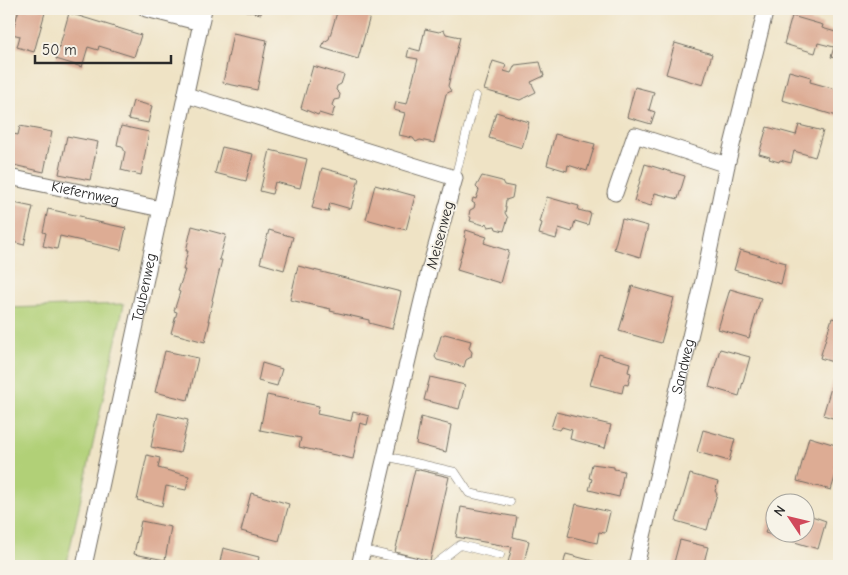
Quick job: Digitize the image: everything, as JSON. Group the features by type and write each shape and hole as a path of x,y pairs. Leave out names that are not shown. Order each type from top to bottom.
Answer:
{"street":[{"path":"146,9 202,16"},
{"name":"Sandweg","path":"636,566 704,277 727,165 766,9"},
{"name":"Taubenweg","path":"84,566 202,16"},
{"path":"186,95 455,178"},
{"path":"615,193 635,135 727,165"},
{"name":"Kiefernweg","path":"9,177 161,209"},
{"name":"Meisenweg","path":"359,566 430,271 455,178"}],"lane":[{"path":"455,178 476,96"},
{"path":"385,456 455,472 469,493 510,502"},
{"path":"363,550 433,566 460,545 500,555"}],"green space":[{"path":"124,304 66,566 9,566 9,308"}],"building":[{"path":"19,9 46,9 34,52 17,47 20,36 12,34"},
{"path":"238,9 262,9 261,14"},
{"path":"338,9 372,9 358,59 322,48 324,42 329,39"},
{"path":"69,13 141,35 134,57 99,46 98,50 88,47 82,67 56,59"},
{"path":"792,16 823,25 822,28 839,33 839,59 831,57 834,47 818,43 815,53 784,44"},
{"path":"425,29 439,32 444,30 446,34 460,37 448,86 451,91 446,94 434,143 420,140 416,142 413,138 399,135 405,113 394,110 396,102 407,104 418,59 407,57 409,48 420,51"},
{"path":"233,33 267,40 257,90 223,83"},
{"path":"675,43 712,54 703,85 666,74"},
{"path":"493,61 506,65 504,71 511,73 515,65 540,62 544,76 531,82 536,92 520,100 484,90"},
{"path":"313,66 344,75 341,84 337,86 336,90 340,94 339,99 334,100 332,105 335,109 332,117 319,113 318,115 301,108"},
{"path":"789,71 811,77 810,82 839,90 837,116 782,100"},
{"path":"635,87 654,92 649,110 655,112 651,124 627,117"},
{"path":"133,101 152,106 148,123 128,119"},
{"path":"496,112 529,122 522,148 489,138"},
{"path":"799,125 823,131 815,157 794,151 791,163 780,160 779,162 759,154 767,127 796,135"},
{"path":"20,126 52,132 44,172 9,164 9,133 18,135"},
{"path":"121,126 149,132 141,175 121,170 125,152 122,146 117,145"},
{"path":"555,134 595,144 587,171 568,165 567,171 547,165"},
{"path":"67,136 98,142 90,180 59,174"},
{"path":"222,147 253,154 246,181 215,173"},
{"path":"270,150 307,159 300,188 275,182 272,194 260,191"},
{"path":"645,164 685,176 678,199 655,193 651,206 634,201"},
{"path":"322,168 359,178 351,209 330,203 328,212 312,208"},
{"path":"482,176 502,181 504,185 514,187 512,198 506,200 505,213 508,218 504,231 496,229 495,226 488,227 486,223 484,225 470,221 470,210 474,208 475,204 472,202 473,198 476,199 479,190 476,187"},
{"path":"375,185 415,196 406,230 366,219"},
{"path":"547,197 579,206 578,210 591,213 588,225 575,221 572,232 559,228 556,239 539,234 542,223 540,222"},
{"path":"9,202 33,207 24,245 9,241"},
{"path":"48,209 126,228 121,250 60,236 57,249 43,246 46,233 43,232"},
{"path":"622,219 648,226 640,257 614,249"},
{"path":"192,226 226,235 219,260 222,260 212,300 205,342 171,333 177,312 174,311 185,270 183,270"},
{"path":"269,230 293,237 284,270 260,263"},
{"path":"466,230 487,237 484,243 509,251 500,283 457,270 466,238 464,237"},
{"path":"740,250 786,263 781,284 734,270"},
{"path":"298,266 401,292 392,329 369,323 369,320 330,311 331,309 290,300"},
{"path":"632,286 674,298 661,343 619,331"},
{"path":"730,289 761,298 749,338 718,329"},
{"path":"832,318 839,320 839,364 820,358"},
{"path":"445,334 471,341 469,348 472,352 471,357 466,360 464,367 437,360 435,357 441,336"},
{"path":"720,349 750,357 739,396 709,387"},
{"path":"165,351 198,358 188,400 155,392"},
{"path":"599,354 630,363 628,372 631,373 628,385 624,384 622,393 590,385"},
{"path":"262,363 282,369 277,386 258,381"},
{"path":"430,377 465,385 459,409 424,400"},
{"path":"833,381 839,382 839,420 823,415"},
{"path":"267,395 319,406 317,414 351,421 353,412 369,416 367,425 360,423 353,459 299,447 301,438 260,430"},
{"path":"556,412 611,425 605,448 570,439 572,430 562,427 560,430 551,428"},
{"path":"158,413 188,420 180,453 151,447"},
{"path":"421,417 451,425 446,452 416,444"},
{"path":"703,430 735,439 729,461 697,452"},
{"path":"809,437 839,446 839,462 838,466 835,465 834,470 837,471 831,490 797,481"},
{"path":"147,455 160,458 158,468 189,476 186,490 166,486 162,506 137,500"},
{"path":"592,464 614,467 614,469 624,471 619,497 589,490 592,479 589,478"},
{"path":"415,469 449,477 430,561 395,552"},
{"path":"690,474 718,482 715,491 717,494 707,530 676,521"},
{"path":"251,493 289,504 279,541 241,531"},
{"path":"576,504 610,512 605,533 599,532 597,543 568,536"},
{"path":"461,507 517,517 513,537 529,541 523,566 507,566 512,547 456,537"},
{"path":"816,518 826,521 818,549 795,542 816,542"},
{"path":"141,521 171,527 165,560 134,554"},
{"path":"680,540 708,547 703,566 673,566"},
{"path":"223,548 259,557 257,566 239,566 220,562"},
{"path":"566,554 601,563 600,566 563,566"}]}
